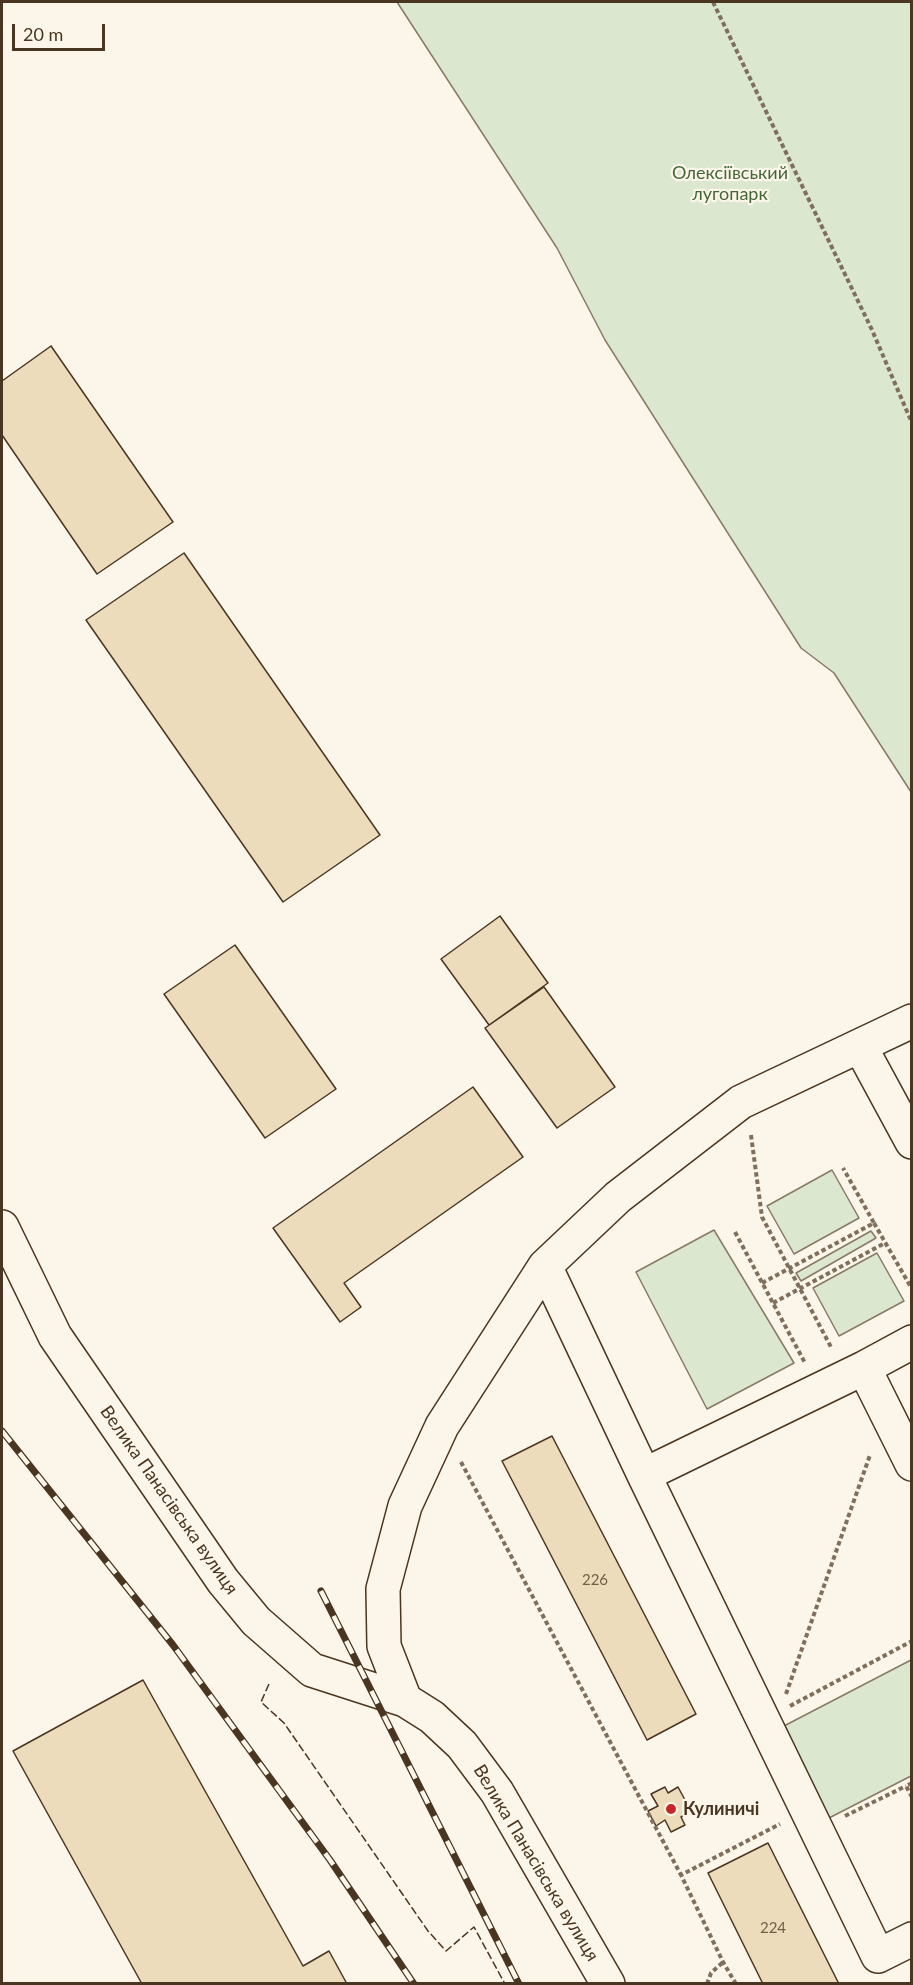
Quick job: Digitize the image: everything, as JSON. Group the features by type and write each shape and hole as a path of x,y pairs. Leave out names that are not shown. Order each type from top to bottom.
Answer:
{"street":[{"path":"405,1700 384,1646 382,1589 405,1506 442,1426 545,1266 618,1197 746,1100 912,1022"},
{"path":"860,1046 912,1142"},
{"name":"Велика Панасівська вулиця","path":"2,1227 55,1336 223,1581 256,1621 312,1670 405,1700 432,1717 462,1744 497,1792 608,1983"},
{"path":"545,1266 644,1475 772,1716 812,1820 878,1956 912,1939"},
{"path":"644,1475 912,1342"},
{"path":"843,1378 886,1412 912,1464"}],"path":[{"path":"713,2 872,330 912,423"},
{"path":"746,1100 762,1217 800,1288 843,1378"},
{"path":"843,1168 912,1289"},
{"path":"762,1283 874,1223"},
{"path":"735,1232 773,1303 843,1378"},
{"path":"773,1303 885,1243"},
{"path":"772,1716 886,1412"},
{"path":"442,1426 736,1983"},
{"path":"772,1716 912,1641"},
{"path":"681,1875 812,1820 912,1783"},
{"path":"906,1785 912,1797"},
{"path":"707,1983 711,1973 723,1962"}],"green space":[{"name":"Олексіївський лугопарк","path":"397,2 911,2 911,792 834,673 801,648 605,340 557,248"},
{"path":"832,1170 859,1218 794,1254 767,1206"},
{"path":"714,1230 794,1363 707,1409 636,1272"},
{"path":"871,1231 876,1238 801,1281 796,1273"},
{"path":"877,1253 904,1301 839,1336 813,1288"},
{"path":"911,1660 911,1776 829,1818 782,1727"}],"building":[{"path":"51,346 173,522 97,574 2,435 2,381"},
{"path":"184,553 380,835 283,902 86,620"},
{"path":"500,916 548,983 489,1025 441,959"},
{"path":"235,945 336,1089 265,1138 164,994"},
{"path":"544,987 615,1087 557,1128 485,1028"},
{"path":"473,1087 523,1157 344,1283 361,1307 340,1322 273,1228"},
{"path":"552,1436 696,1714 647,1740 502,1461"},
{"path":"143,1680 303,1966 329,1951 347,1984 142,1984 13,1751"},
{"name":"Кулиничі","path":"665,1787 668,1793 678,1787 691,1811 681,1817 685,1825 671,1832 665,1820 656,1826 648,1811 658,1806 651,1794"},
{"path":"768,1843 839,1984 763,1984 708,1873"}],"railway":[{"path":"2,1431 173,1645 330,1860 414,1984"},
{"path":"321,1591 519,1984"}],"fence":[{"path":"269,1684 261,1702 284,1723 428,1931 446,1951 474,1927 505,1984"}],"place":[{"name":"Кулиничі","path":"671,1809"}]}
